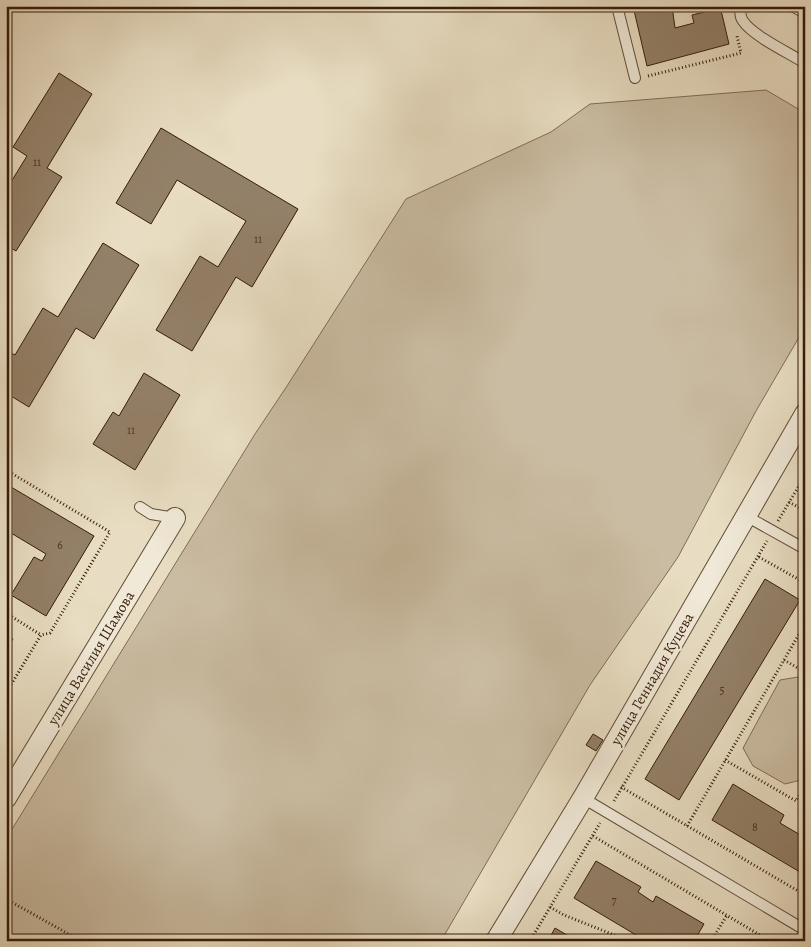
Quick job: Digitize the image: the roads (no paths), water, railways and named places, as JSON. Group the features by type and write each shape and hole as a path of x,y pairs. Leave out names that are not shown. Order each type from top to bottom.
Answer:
{"street":[{"name":"улица Геннадия Куцева","path":"496,941 583,798 805,414"},
{"name":"улица Василия Шамова","path":"6,798 175,518"}],"lane":[{"path":"617,6 635,78"},
{"path":"741,6 742,20 752,30 805,63"},
{"path":"792,6 805,13"},
{"path":"140,507 151,514 175,518"},
{"path":"746,516 805,549"},
{"path":"583,798 805,930"}]}
